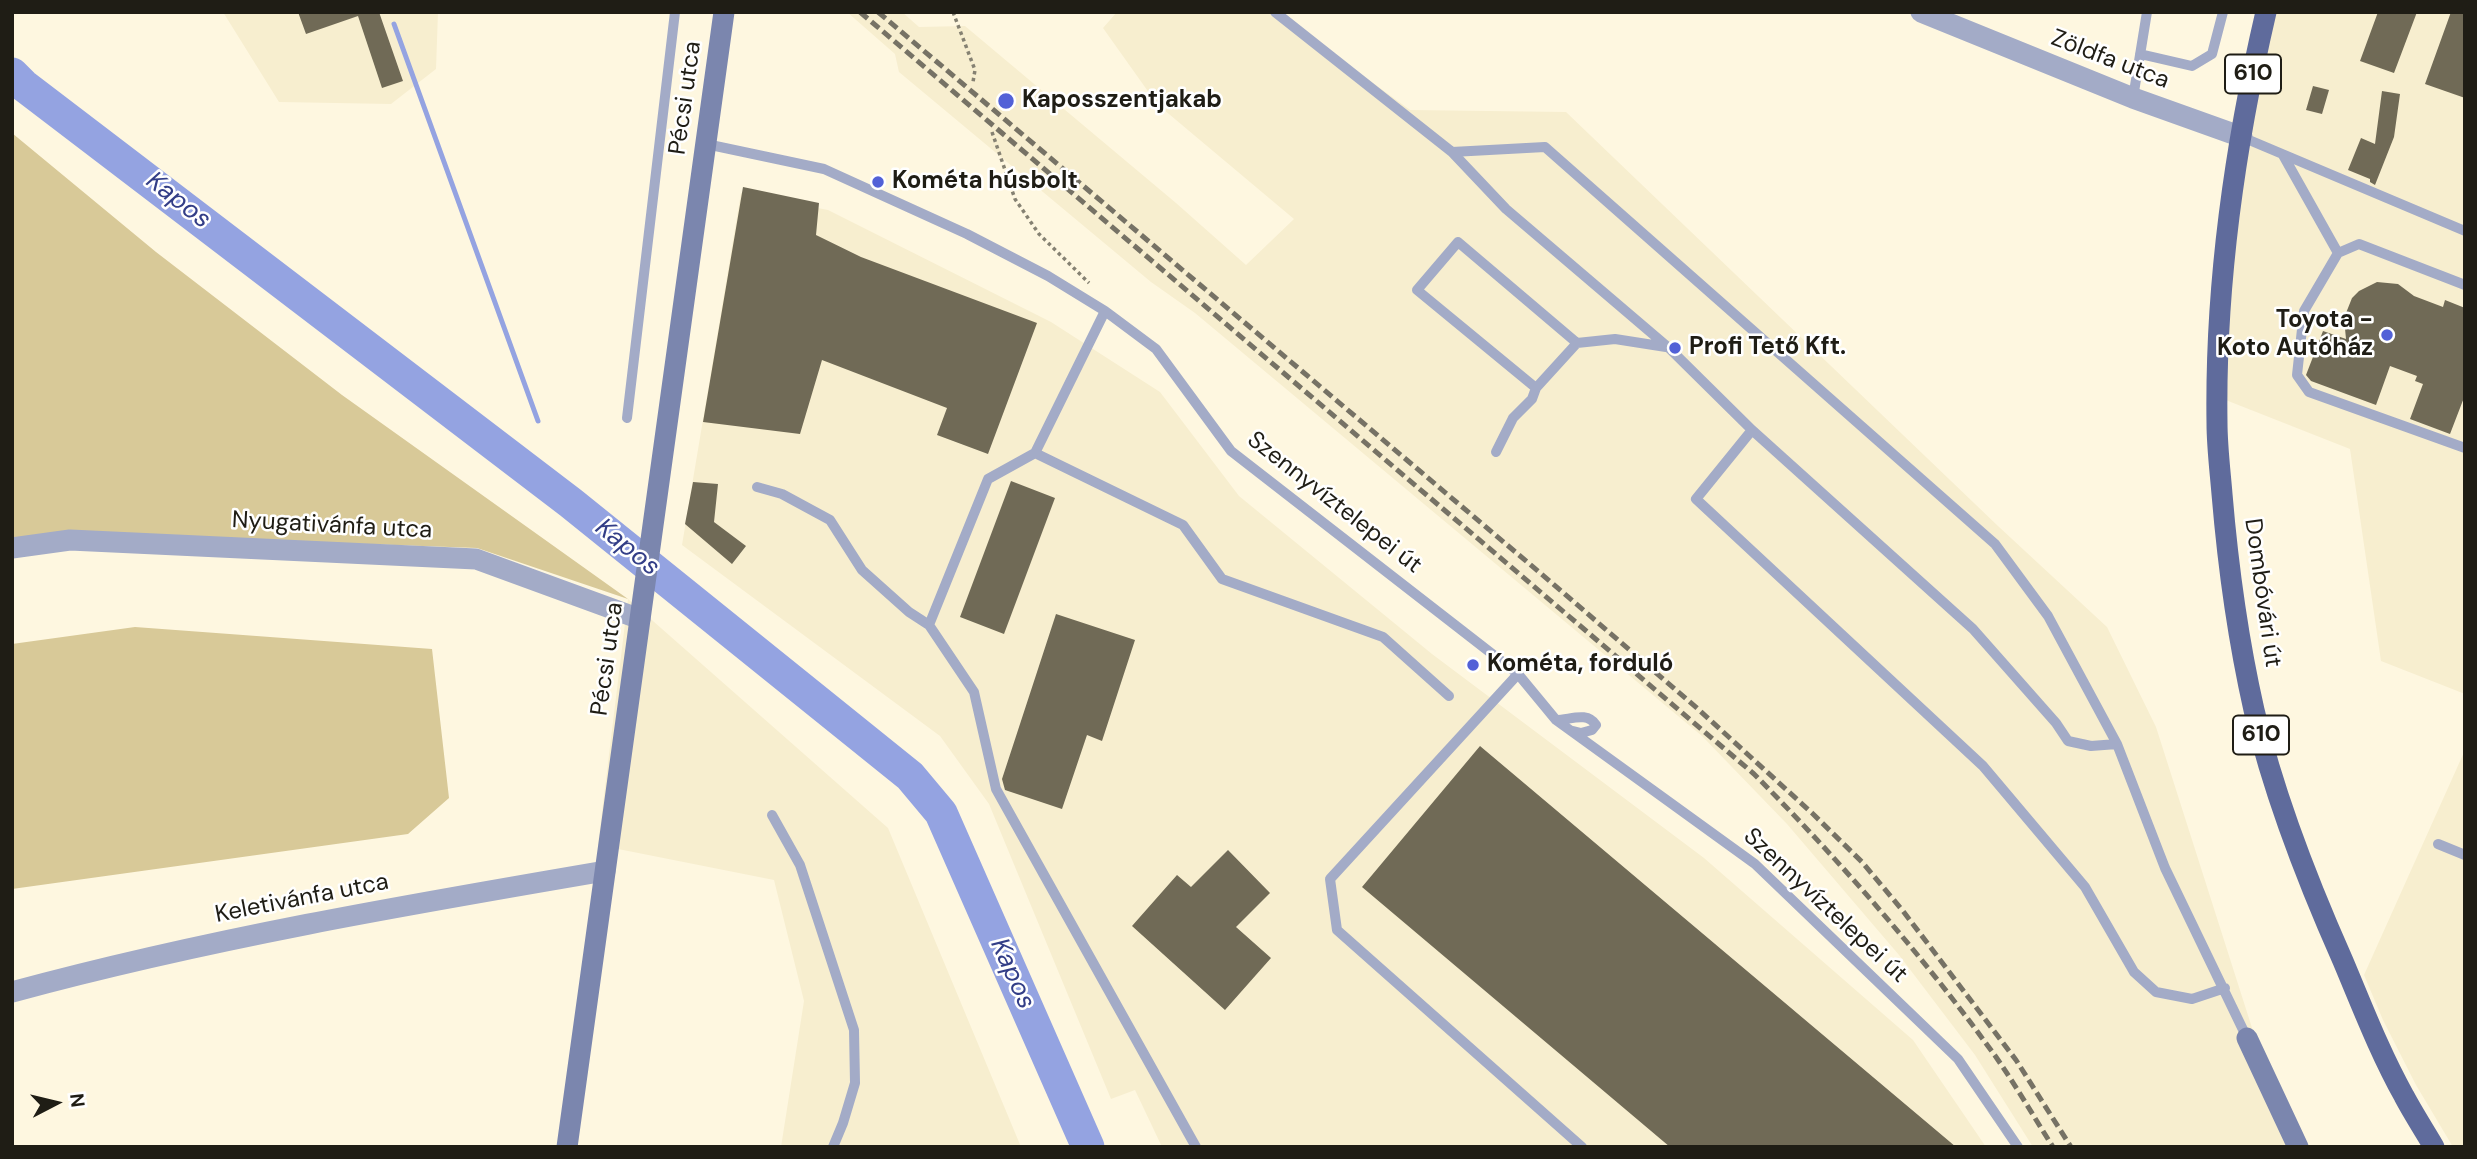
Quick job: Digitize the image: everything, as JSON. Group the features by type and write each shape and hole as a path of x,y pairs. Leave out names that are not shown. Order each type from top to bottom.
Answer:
{"main road":[{"name":"Dombóvári út","path":"2266,12 2242,137 2221,293 2217,426 2226,541 2238,626 2254,711 2275,785 2301,860 2387,1060 2434,1147"}],"street":[{"name":"Pécsi utca","path":"567,1147 724,12"},
{"name":"Zöldfa utca","path":"1922,12 2133,98 2242,137"},
{"name":"Nyugativánfa utca","path":"12,548 70,540 477,559 640,619"},
{"name":"Keletivánfa utca","path":"12,992 108,966 356,914 605,871"},
{"path":"2247,1038 2298,1147"}],"lane":[{"path":"627,418 675,12"},
{"path":"1275,12 1452,152 1506,209 1669,348 1752,430 1973,629 2056,723 2068,741 2091,746 2117,744"},
{"path":"2133,98 2147,12"},
{"path":"2140,54 2192,66 2211,54 2222,12"},
{"path":"2242,137 2465,231"},
{"name":"Szennyvíztelepei út","path":"706,144 824,169 967,234 1048,276 1105,311 1156,349 1231,452 1518,674"},
{"path":"1452,152 1545,147 1995,544 2048,616 2117,744 2165,868 2247,1038"},
{"path":"2283,155 2337,253"},
{"path":"1536,388 1417,290 1458,242 1577,343"},
{"path":"2465,285 2359,244 2337,253 2304,311 2297,375 2309,392 2465,448"},
{"path":"929,625 988,479 1035,453 1105,311"},
{"path":"1496,452 1513,418 1532,399 1536,388 1577,343 1615,339 1669,348"},
{"path":"1752,430 1696,499 1983,766 2085,887 2134,972 2148,985 2156,992 2192,999 2225,988"},
{"path":"1035,453 1183,525 1222,579 1384,637 1449,696"},
{"path":"757,487 782,495 830,520 862,570 909,612 929,625 974,692 996,789 1196,1147"},
{"path":"1570,730 1581,733 1592,730 1596,724 1585,716 1556,720 1518,674 1330,879 1337,930 1581,1147"},
{"name":"Szennyvíztelepei út","path":"1556,720 1755,864 1958,1059 2018,1147"},
{"path":"772,815 800,864 854,1031 855,1083 833,1147"},
{"path":"2438,844 2465,855"}],"path":[{"path":"953,12 975,70 973,82"},
{"path":"992,132 1015,199 1040,234 1087,280 1105,311"}],"shaded area":[{"path":"223,12 438,12 436,69 391,104 279,102"},
{"path":"847,12 902,12 919,27 965,26 1246,265 1294,219 1157,104 1103,28 1117,12 1276,12 1410,110 1566,112 2107,627 2156,727 2290,1147 2033,1147 1975,1055 1899,955 1787,824 1702,736 1195,313 1151,282 899,72 895,54"},
{"path":"2257,12 2465,12 2465,694 2381,661 2350,449 2213,395 2214,293 2230,131"},
{"path":"12,133 156,252 342,395 628,599 477,548 121,535 12,550"},
{"path":"741,193 828,210 1051,322 1160,392 1239,496 1432,654 1704,858 1913,1040 1986,1147 1162,1147 1135,1090 1111,1099 989,804 940,736 682,545"},
{"path":"628,599 888,828 1021,1147 781,1147 804,1001 774,880 598,845"},
{"path":"135,627 432,649 449,798 408,834 12,889 12,644"},
{"path":"2465,750 2465,1147 2453,1147 2416,1085 2364,975"}],"building":[{"path":"298,12 379,12 403,81 382,88 358,16 306,34"},
{"path":"2378,12 2417,12 2394,73 2360,61"},
{"path":"2451,12 2465,12 2465,98 2425,84"},
{"path":"2313,86 2329,90 2322,114 2306,110"},
{"path":"2382,91 2400,94 2394,137 2375,185 2370,179 2348,170 2361,138 2375,144"},
{"path":"743,187 819,203 816,235 861,257 1037,323 988,454 937,435 947,408 822,360 800,434 703,422"},
{"path":"2377,282 2398,284 2414,296 2443,307 2445,300 2465,308 2465,395 2450,434 2410,419 2423,384 2415,381 2417,376 2390,366 2376,405 2311,381 2306,375 2323,331 2346,339 2344,318 2352,298 2359,291"},
{"path":"1011,481 1055,498 1004,634 960,617"},
{"path":"693,482 718,484 714,522 746,546 732,564 685,524"},
{"path":"1056,614 1135,640 1102,741 1087,735 1062,809 1005,790 1002,779"},
{"path":"1480,746 1956,1147 1670,1147 1362,887"},
{"path":"1228,850 1270,893 1236,927 1271,958 1225,1010 1132,926 1177,875 1191,887"}],"waterway":[{"path":"394,24 538,421"},
{"name":"Kapos","path":"12,74 571,503 910,776 941,813 1088,1147"}],"railway":[{"path":"860,12 1754,774 1850,876 1940,983 1996,1057 2053,1147"},
{"path":"878,12 1552,583 1698,709 1812,813 1862,862 1903,911 2016,1060 2071,1147"}],"place":[{"name":"Kaposszentjakab","path":"1006,101"},
{"name":"Kométa húsbolt","path":"878,182"},
{"name":"Toyota - Koto Autóház","path":"2387,335"},
{"name":"Profi Tető Kft.","path":"1675,348"},
{"name":"Kométa, forduló","path":"1473,665"}]}
